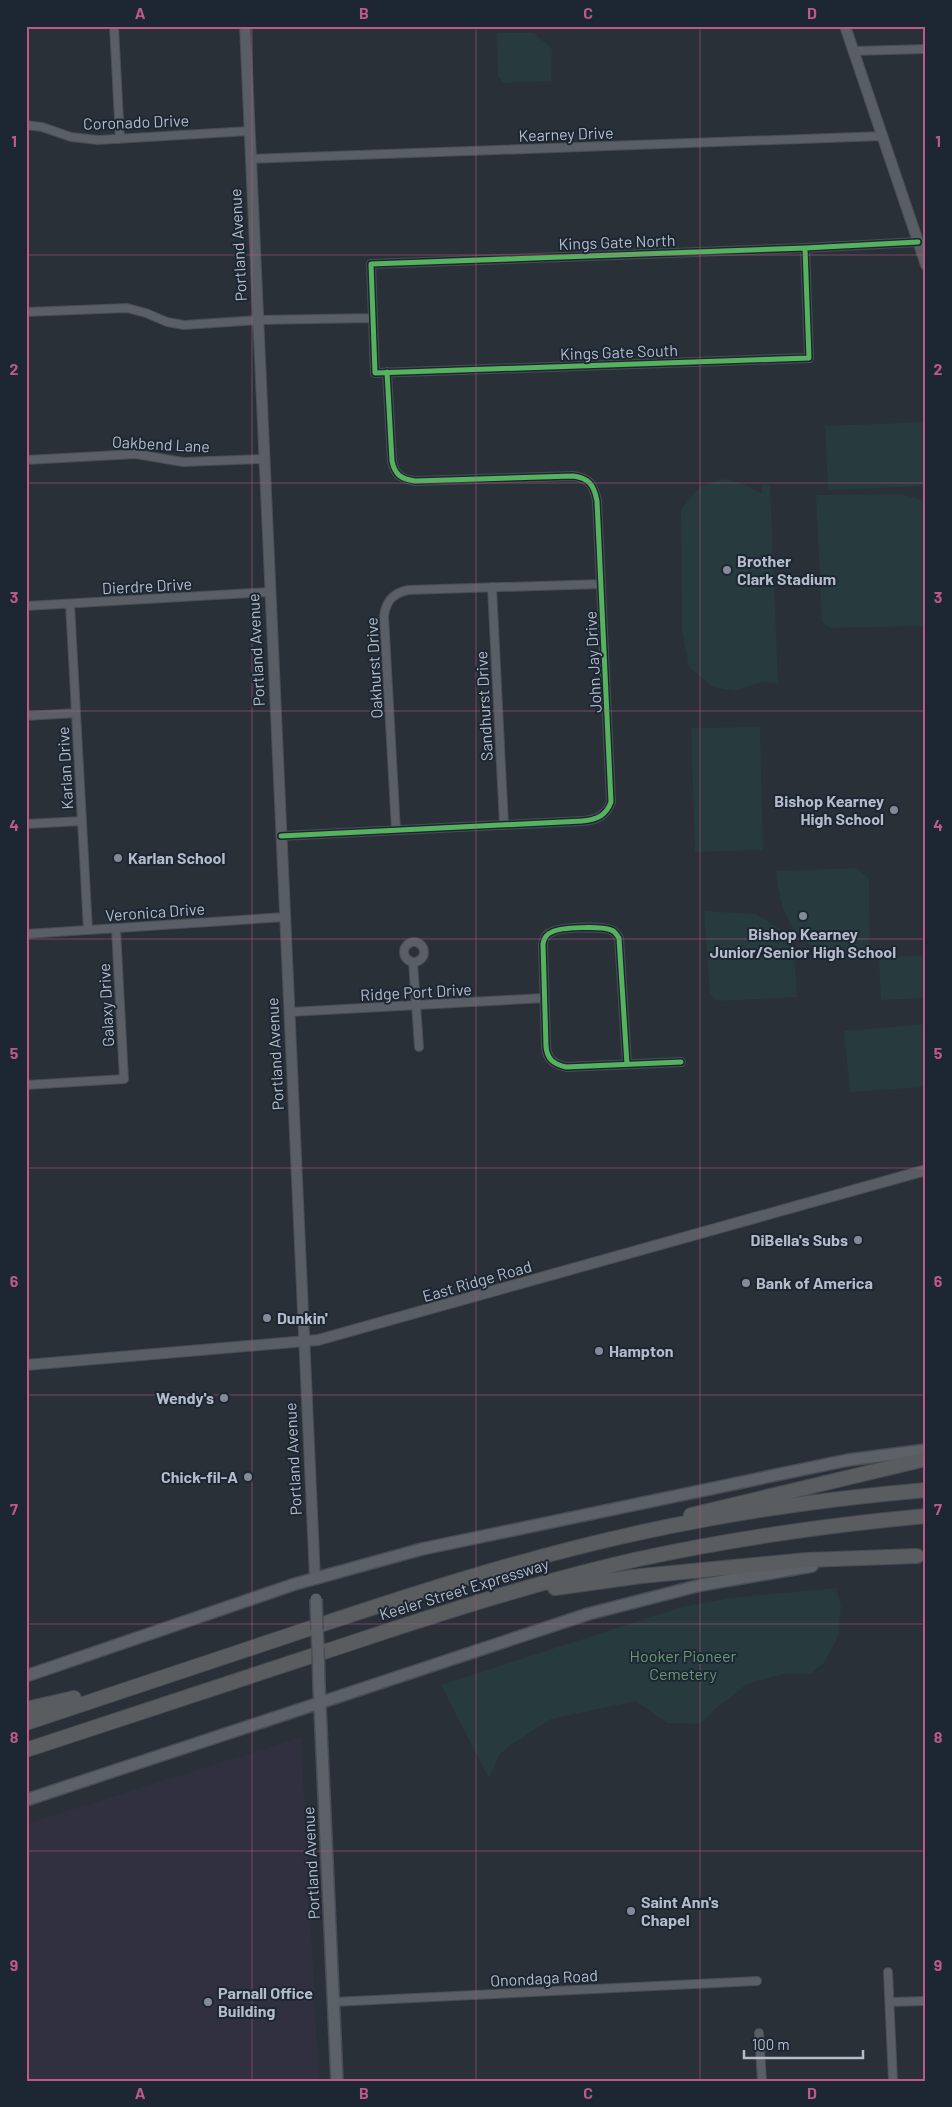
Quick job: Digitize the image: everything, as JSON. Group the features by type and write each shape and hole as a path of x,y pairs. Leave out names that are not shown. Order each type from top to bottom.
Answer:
{"highway":[{"path":"580,1547 729,1504 926,1459"},
{"name":"Keeler Street Expressway","path":"26,1723 453,1582 580,1547 665,1527 765,1510 926,1490"},
{"name":"Keeler Street Expressway","path":"26,1750 451,1610 591,1571 690,1549 826,1527 926,1516"},
{"path":"451,1610 522,1594 631,1578 823,1558 921,1555"},
{"path":"26,1709 203,1664"},
{"path":"26,1754 120,1720"}],"main road":[{"name":"Portland Avenue","path":"245,26 337,2081"},
{"path":"846,26 926,265"},
{"name":"East Ridge Road","path":"26,1365 323,1339 926,1170"},
{"path":"26,1676 315,1578 422,1548 841,1461 926,1450"},
{"path":"26,1800 532,1632 644,1598 715,1582 779,1571 844,1562 921,1555"}],"street":[{"path":"114,26 120,139"},
{"path":"854,51 926,49"},
{"name":"Coronado Drive","path":"26,125 80,138 120,139 249,131"},
{"name":"Kearney Drive","path":"250,159 883,136"},
{"name":"Kings Gate North","path":"373,318 371,264 918,242"},
{"name":"Kings Gate South","path":"387,372 809,358 805,248"},
{"path":"26,312 116,308 137,310 167,322 184,325 258,320 373,318 375,372 387,372"},
{"name":"John Jay Drive","path":"281,836 592,820 599,818 609,808 612,789 595,492 589,481 582,478 414,481 399,477 394,470 392,462 387,372"},
{"name":"Oakbend Lane","path":"26,460 136,454 183,462 264,458"},
{"name":"Oakhurst Drive","path":"396,830 384,616 385,608 394,595 408,590 601,584"},
{"name":"Sandhurst Drive","path":"492,587 504,825"},
{"name":"Dierdre Drive","path":"26,606 270,592"},
{"name":"Karlan Drive","path":"70,604 88,930"},
{"path":"26,716 76,713"},
{"path":"26,824 82,821"},
{"name":"Veronica Drive","path":"26,934 285,917"},
{"name":"Galaxy Drive","path":"26,1085 124,1079 116,928"},
{"path":"627,1064 619,938 614,931 605,928 561,930 547,934 543,944 546,1052 553,1062 566,1067 681,1062"},
{"path":"413,962 419,1047"},
{"name":"Ridge Port Drive","path":"290,1012 544,998"},
{"path":"888,1972 893,2081"},
{"name":"Onondaga Road","path":"333,2002 757,1981"},
{"path":"890,2002 926,2001"},
{"path":"759,2033 762,2081"}],"shaded area":[{"path":"301,1737 319,2081 26,2081 26,1824"}],"green space":[{"path":"497,33 534,33 552,49 551,81 504,83 498,77"},
{"path":"926,422 926,486 828,490 825,426"},
{"name":"Brother Clark Stadium","path":"725,479 744,484 762,494 762,484 770,485 778,683 761,682 735,691 712,687 689,667 682,630 681,510 700,486"},
{"path":"901,494 926,501 926,626 830,628 822,622 816,495"},
{"path":"760,727 763,850 695,852 691,728"},
{"path":"857,868 869,879 870,959 848,958 830,954 814,948 802,938 792,926 784,911 776,871"},
{"path":"704,911 756,914 780,929 794,954 797,997 718,1001 710,994"},
{"path":"926,955 926,998 881,1000 879,958"},
{"path":"926,1024 926,1087 850,1092 844,1031"},
{"name":"Hooker Pioneer Cemetery","path":"836,1588 841,1607 838,1637 824,1663 810,1674 783,1674 747,1684 714,1710 700,1724 667,1723 636,1701 551,1719 500,1754 489,1778 441,1685 682,1607 731,1598"}],"cycle path":[{"path":"805,248 809,358 375,373 371,264 918,242"},
{"path":"281,836 592,820 603,814 611,802 597,501 590,483 583,478 573,476 415,481 399,476 392,461 387,372"},
{"path":"627,1064 619,938 612,930 599,928 572,928 556,930 550,933 546,936 543,944 546,1046 552,1060 566,1067 681,1062"}],"place":[{"name":"Brother Clark Stadium","path":"727,570"},
{"name":"Bishop Kearney High School","path":"894,810"},
{"name":"Karlan School","path":"118,858"},
{"name":"Bishop Kearney Junior/Senior High School","path":"803,916"},
{"name":"DiBella's Subs","path":"858,1240"},
{"name":"Bank of America","path":"746,1283"},
{"name":"Dunkin'","path":"267,1318"},
{"name":"Hampton","path":"599,1351"},
{"name":"Wendy's","path":"224,1398"},
{"name":"Chick-fil-A","path":"248,1477"},
{"name":"Saint Ann's Chapel","path":"631,1911"},
{"name":"Parnall Office Building","path":"208,2002"}]}
